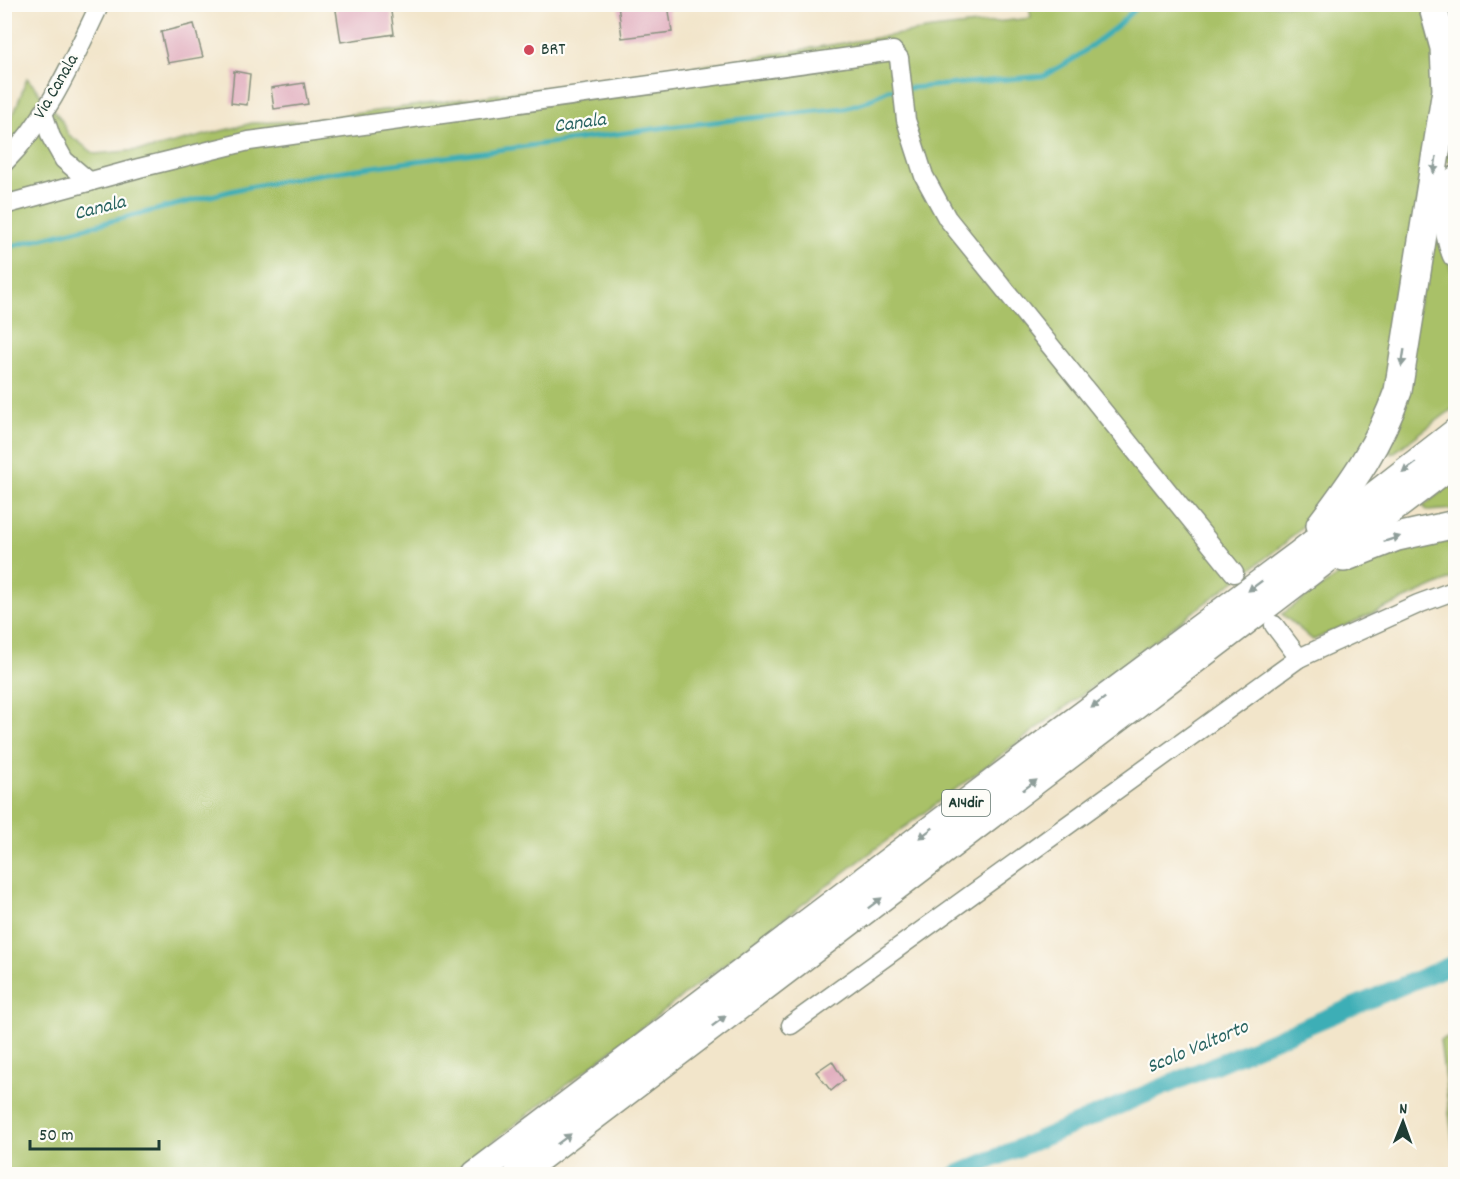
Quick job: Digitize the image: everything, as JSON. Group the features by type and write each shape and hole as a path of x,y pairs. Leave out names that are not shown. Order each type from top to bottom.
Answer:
{"highway":[{"path":"1298,555 1370,455 1398,392 1445,101 1444,48 1432,4"},
{"path":"1455,180 1450,198 1448,224 1455,254"},
{"name":"A14dir","path":"476,1174 1013,767 1298,555 1455,432"},
{"name":"A14dir","path":"518,1174 1455,460"},
{"path":"1283,592 1338,560 1367,548 1397,537 1455,524"}],"street":[{"name":"Via Canala","path":"4,163 20,147 61,85 100,4"},
{"path":"4,205 249,141 893,51 899,58 906,120 924,176 947,218 1233,573"},
{"path":"43,113 51,137 64,160 90,182"},
{"path":"791,1025 1299,658 1418,604 1455,590"},
{"path":"1274,625 1299,658"}],"green space":[{"path":"1029,5 1423,5 1435,56 1434,102 1386,397 1363,455 1325,504 1284,544 862,859 450,1174 5,1174 4,126 15,111 27,78 61,119 68,134 95,154 151,149 252,123 303,121 675,70 932,29 1031,18"},
{"path":"1443,5 1455,5 1455,105"},
{"path":"1455,115 1455,159 1453,162 1445,160"},
{"path":"1441,238 1451,270 1455,275 1455,407 1392,454 1386,446 1433,239"},
{"path":"1455,481 1455,509 1428,511 1423,506"},
{"path":"1455,529 1455,577 1313,640 1282,614 1362,559"},
{"path":"1455,1034 1455,1160 1440,1040"}],"building":[{"path":"335,4 390,4 394,34 341,42"},
{"path":"618,4 668,4 672,32 622,38"},
{"path":"194,24 203,57 168,63 161,32"},
{"path":"234,71 250,74 247,105 231,103"},
{"path":"304,83 308,104 274,109 271,88"},
{"path":"832,1061 844,1080 831,1091 816,1072"}],"waterway":[{"name":"Canala","path":"4,248 243,188 320,174 668,127 845,108 865,102 888,90 1044,76 1075,58 1116,27 1140,4"},
{"name":"Scolo Valtorto","path":"957,1174 1456,963"}],"place":[{"name":"BRT","path":"529,50"}]}
